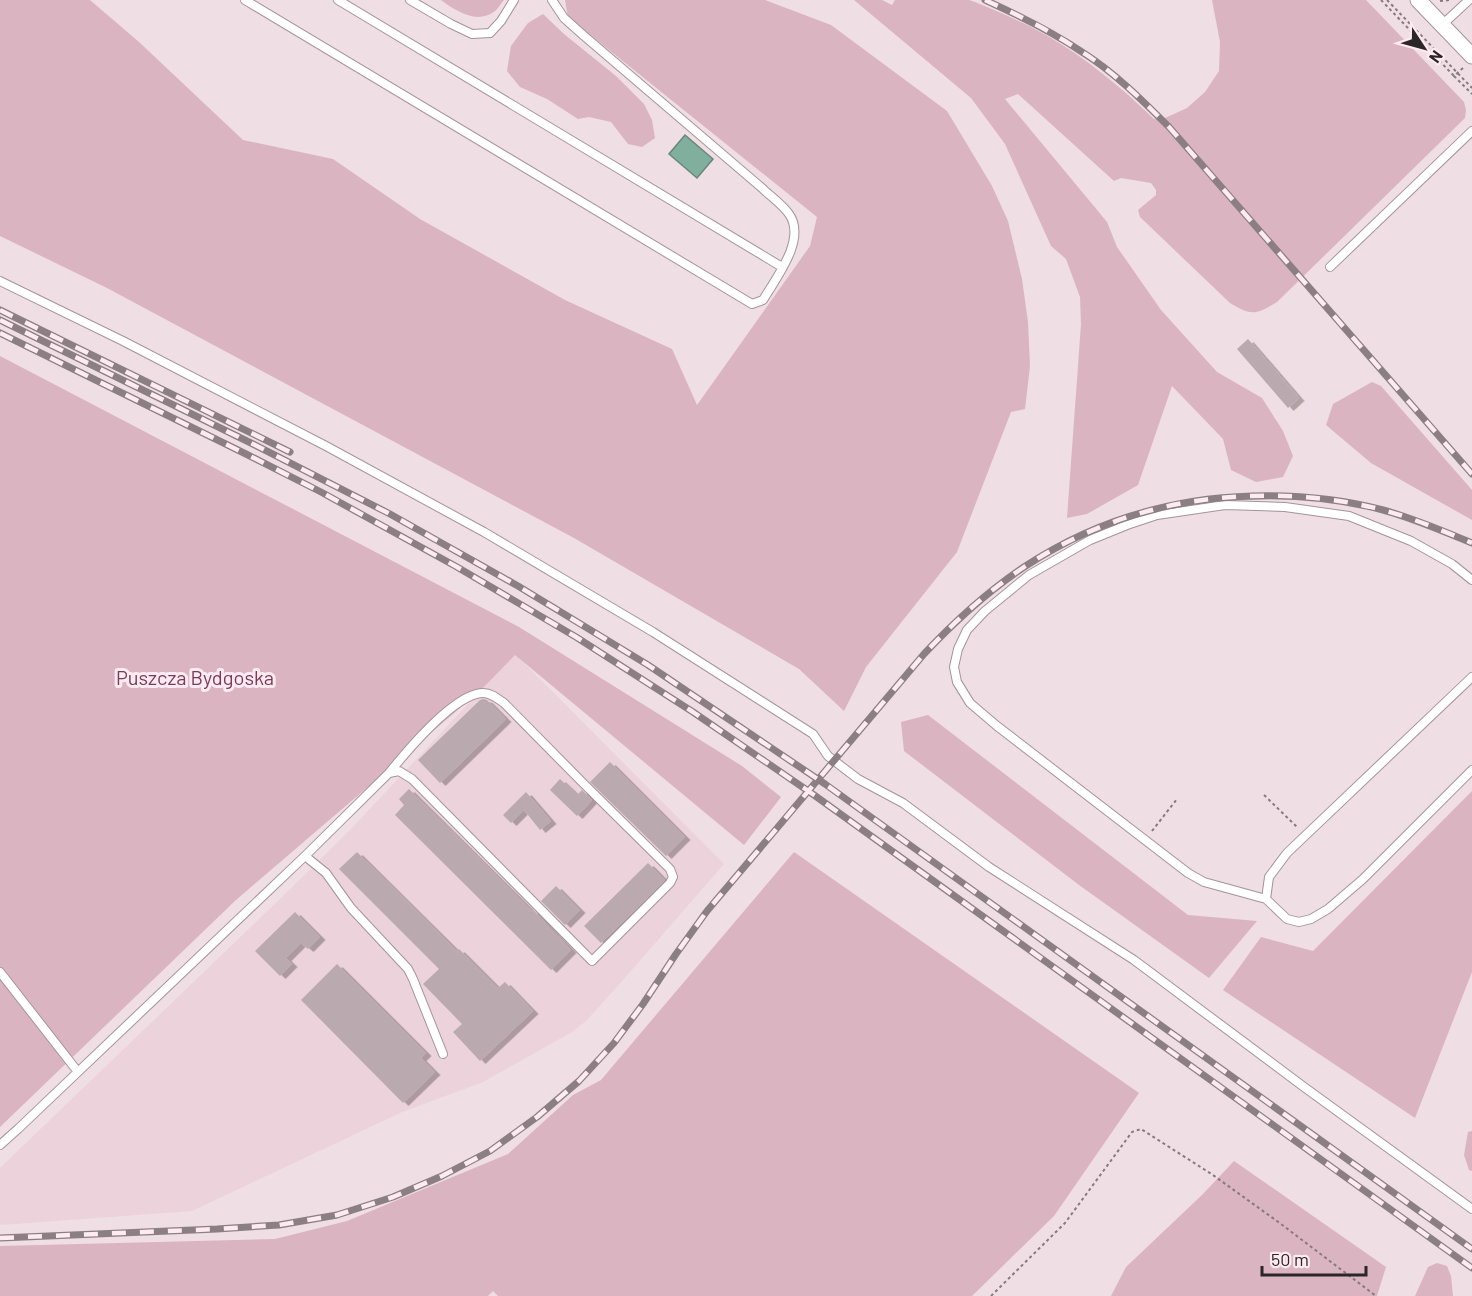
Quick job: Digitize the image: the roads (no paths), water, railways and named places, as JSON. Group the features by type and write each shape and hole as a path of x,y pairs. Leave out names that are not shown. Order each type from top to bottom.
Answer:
{"street":[{"path":"1418,0 1443,26 1468,61"}],"lane":[{"path":"245,0 752,304 763,300 793,247 795,232 789,214 762,188 564,18 552,0"},
{"path":"338,0 782,267"},
{"path":"410,0 472,34 490,33 501,21 514,0"},
{"path":"1443,26 1468,0"},
{"path":"1330,267 1472,131"},
{"path":"0,280 326,446 484,532 653,632 813,734 828,756 858,779 903,803 989,867 1134,960 1304,1088 1472,1209"},
{"path":"1472,580 1452,564 1411,541 1349,516 1284,507 1225,505 1157,515 1090,540 1029,575 985,611 967,630 958,649 954,668 957,682 970,703 1188,873 1204,882 1266,899 1287,919 1299,922 1311,919 1328,909 1362,879 1472,770"},
{"path":"1266,899 1269,877 1287,853 1472,677"},
{"path":"0,1145 305,856 389,773 415,741 468,696 482,693 493,695 504,703 670,869 673,877 670,883 592,961 412,779 399,771 389,773"},
{"path":"305,856 326,873 351,908 408,969 443,1054"},
{"path":"0,972 78,1072"}],"railway":[{"path":"985,0 1070,44 1105,68 1149,107 1472,474"},
{"path":"0,310 290,452"},
{"path":"0,320 390,514 518,586 648,665 825,784 1472,1249"},
{"path":"0,333 321,492 457,567 576,637 693,712 814,795 1472,1268"},
{"path":"0,1238 279,1225 337,1215 393,1197 442,1176 490,1151 537,1117 579,1081 614,1043 707,911 924,654 997,586 1039,558 1086,533 1135,515 1179,504 1208,499 1268,496 1327,499 1383,510 1472,543"}],"park label":[{"name":"Puszcza Bydgoska","path":"195,678"}]}
